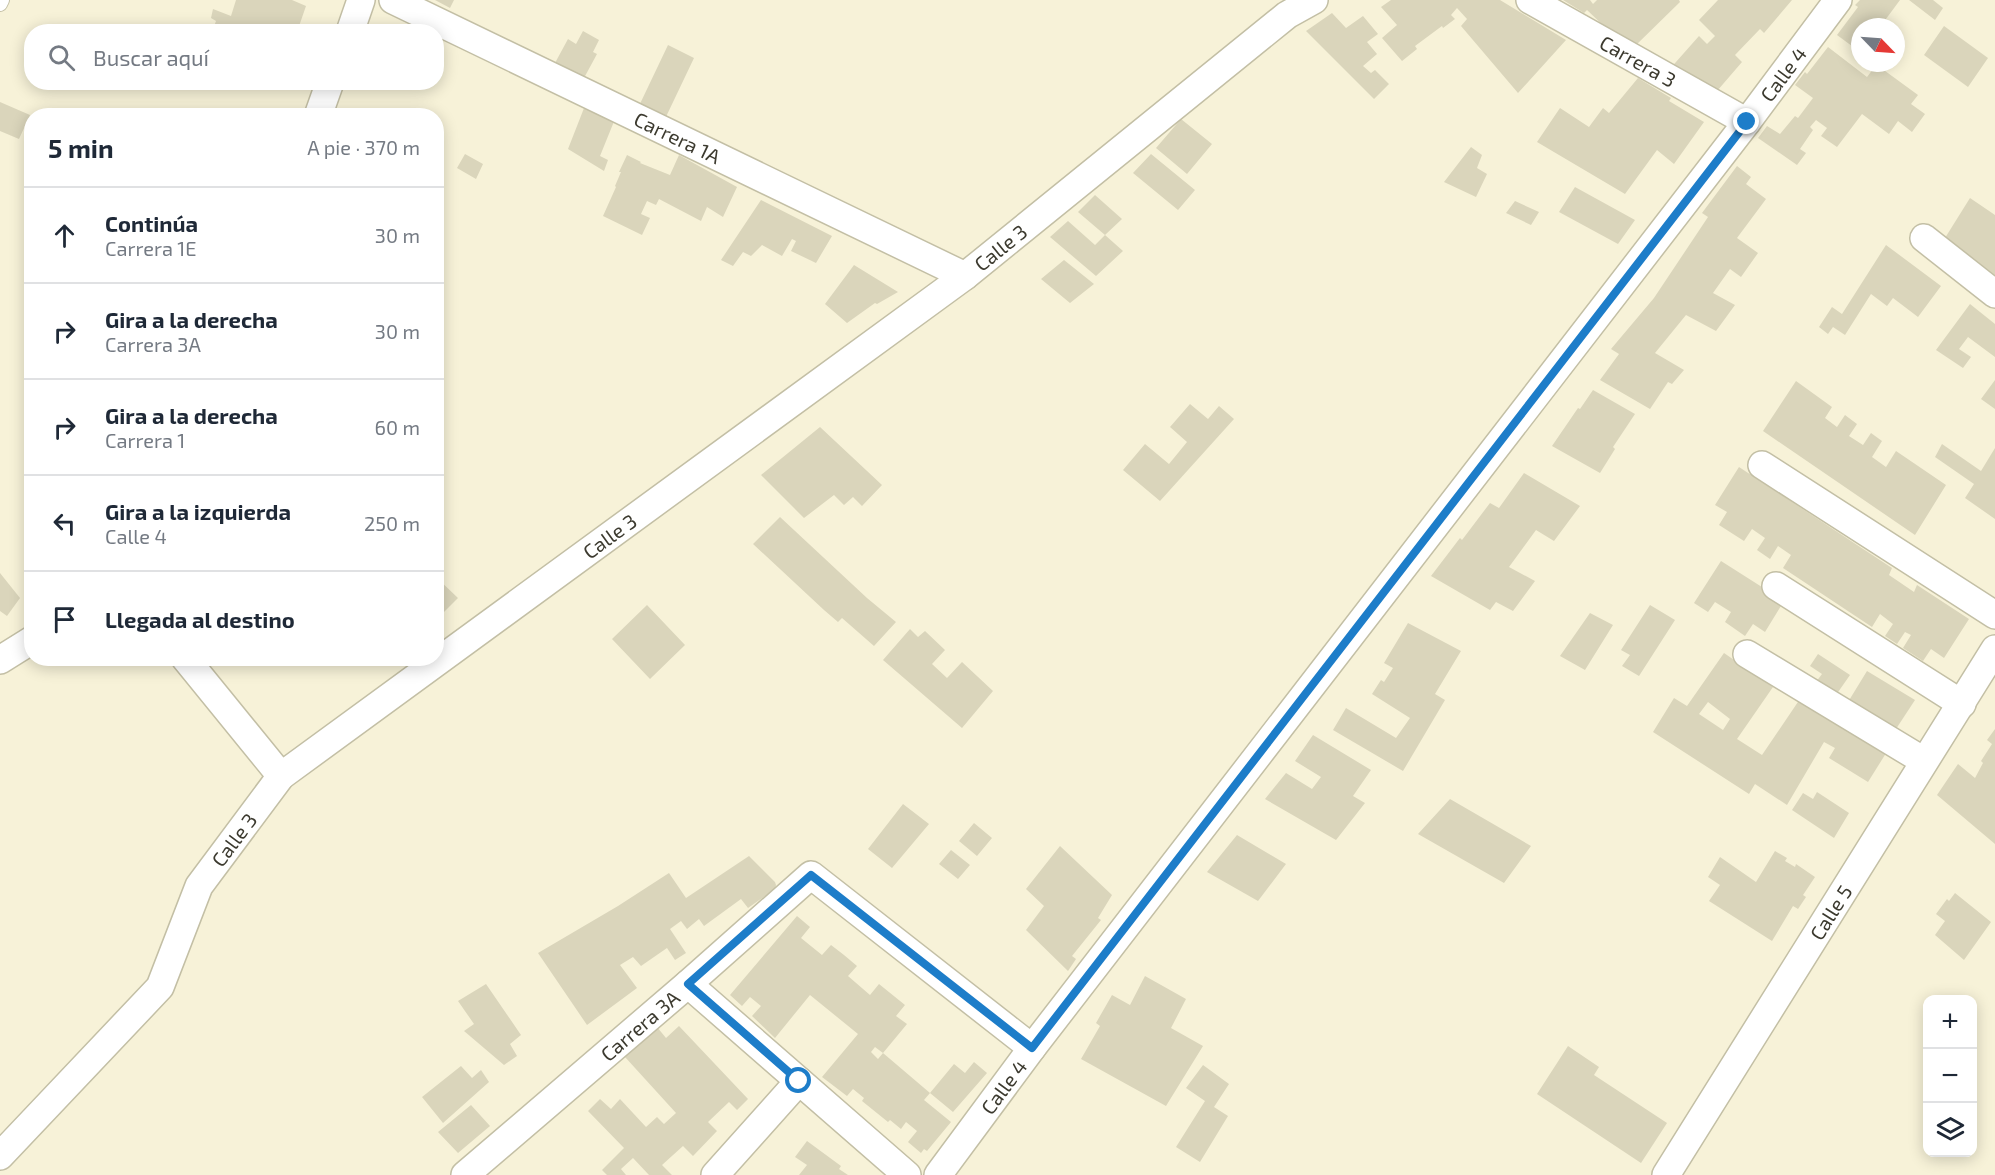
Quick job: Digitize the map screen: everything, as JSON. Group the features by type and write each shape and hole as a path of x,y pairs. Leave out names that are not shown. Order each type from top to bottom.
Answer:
{"street":[{"path":"353,24 362,0"},
{"name":"Carrera 1A","path":"393,0 443,24"},
{"name":"Calle 3","path":"444,657 965,276 1287,15 1314,0"},
{"name":"Carrera 3","path":"1530,0 1747,122"},
{"name":"Calle 4","path":"938,1175 1032,1048 1747,122 1838,0"},
{"name":"Carrera 1A","path":"444,25 965,276"},
{"path":"321,108 327,90"},
{"path":"1924,238 1995,294"},
{"path":"1762,465 1995,615"},
{"path":"1776,586 1962,704"},
{"path":"0,660 24,645"},
{"name":"Calle 5","path":"1666,1175 1995,650"},
{"path":"1747,654 1924,761"},
{"path":"192,666 281,776"},
{"name":"Calle 3","path":"4,1143 160,987 199,886 281,776 431,666"},
{"name":"Carrera 3A","path":"465,1175 811,875 1032,1048"},
{"path":"688,984 907,1175"},
{"path":"715,1175 799,1081"}],"building":[{"path":"236,0 292,0 306,6 300,24 215,24 216,21 211,18 213,9 231,16"},
{"path":"435,0 454,0 450,8"},
{"path":"1391,0 1500,0 1566,40 1518,93 1461,26 1467,19 1457,8 1451,15 1455,19 1415,46 1417,49 1402,61 1382,38 1397,25 1381,7"},
{"path":"1563,0 1590,0 1593,4 1597,0 1679,0 1680,2 1633,48 1611,29 1609,31 1587,10 1584,13"},
{"path":"1718,0 1792,0 1764,33 1760,29 1735,55 1742,62 1711,98 1668,71 1699,36 1707,44 1715,36 1699,20"},
{"path":"1860,0 1900,0 1887,18 1851,18 1851,45 1837,35 1858,7 1855,5"},
{"path":"1909,0 1933,0 1943,8 1935,20"},
{"path":"1332,13 1346,28 1363,16 1378,34 1367,42 1377,54 1363,66 1371,73 1375,70 1389,84 1374,99 1306,31"},
{"path":"1944,26 1988,58 1968,87 1924,55"},
{"path":"583,31 599,40 593,52 597,54 584,78 555,63 568,39 576,44"},
{"path":"668,45 694,58 664,121 638,108"},
{"path":"1828,47 1851,65 1851,72 1860,72 1867,77 1871,72 1886,72 1918,95 1911,104 1925,114 1912,132 1898,121 1889,134 1862,114 1837,147 1821,136 1827,128 1816,120 1810,127 1813,130 1800,149 1806,153 1797,165 1758,138 1767,126 1780,134 1795,116 1798,118 1813,98 1795,85 1805,72 1807,74"},
{"path":"1638,78 1671,98 1669,101 1704,122 1674,164 1657,150 1625,194 1537,142 1560,108 1589,127 1603,108 1609,113"},
{"path":"0,102 24,112 24,128 19,139 0,131"},
{"path":"586,103 615,119 600,156 608,160 604,171 568,149"},
{"path":"1181,119 1212,144 1187,174 1156,148"},
{"path":"1471,147 1482,155 1477,168 1487,174 1476,197 1444,182"},
{"path":"465,154 483,164 476,179 457,168"},
{"path":"1151,154 1195,190 1178,210 1133,173"},
{"path":"627,155 670,175 679,155 737,187 723,217 707,207 701,221 659,199 656,205 647,201 641,214 650,218 642,235 603,216"},
{"path":"1737,166 1751,177 1746,184 1766,199 1737,238 1758,253 1741,277 1730,269 1713,293 1735,305 1716,331 1686,315 1655,353 1684,370 1672,384 1668,382 1650,409 1600,380 1619,354 1611,349 1654,298 1708,217 1702,213"},
{"path":"1575,187 1635,220 1618,244 1559,212"},
{"path":"1095,195 1122,219 1105,235 1078,212"},
{"path":"1970,198 1995,215 1995,282 1940,246"},
{"path":"761,200 832,236 816,263 791,251 796,241 792,239 782,256 762,245 751,256 743,252 733,266 721,260"},
{"path":"1515,201 1539,212 1531,225 1506,213"},
{"path":"1068,221 1095,245 1105,235 1123,251 1096,276 1050,237"},
{"path":"1886,245 1941,286 1918,317 1893,298 1887,306 1871,294 1845,335 1833,327 1828,334 1819,327 1832,307 1842,314"},
{"path":"1064,260 1094,284 1070,303 1041,279"},
{"path":"854,265 898,292 875,303 847,323 825,304"},
{"path":"1970,304 1995,324 1995,357 1968,337 1959,349 1971,357 1963,368 1936,350"},
{"path":"1995,380 1995,409 1981,399"},
{"path":"1796,381 1832,407 1825,418 1837,427 1845,415 1857,424 1849,436 1863,445 1871,433 1882,441 1872,457 1886,467 1896,451 1946,485 1915,535 1763,431"},
{"path":"1593,390 1635,414 1613,447 1615,449 1600,473 1552,446"},
{"path":"1190,404 1208,419 1219,406 1234,419 1160,501 1123,470 1145,444 1169,464 1187,442 1170,427"},
{"path":"820,427 882,485 862,506 853,497 844,505 834,495 804,518 761,475"},
{"path":"1942,444 1981,471 1995,448 1995,519 1965,498 1974,484 1935,457"},
{"path":"1739,467 1892,568 1889,575 1914,592 1917,585 1969,619 1944,658 1931,649 1923,661 1903,648 1911,635 1905,632 1897,644 1885,636 1893,624 1880,614 1872,627 1783,568 1791,555 1778,546 1770,559 1757,550 1765,538 1752,529 1744,541 1719,525 1727,512 1715,505"},
{"path":"1524,473 1580,506 1554,541 1536,530 1509,567 1535,581 1513,611 1496,602 1490,610 1431,576 1490,503 1499,508"},
{"path":"780,517 896,622 874,646 842,618 838,622 753,544"},
{"path":"1721,561 1784,601 1765,632 1753,624 1745,636 1725,622 1731,612 1715,602 1708,612 1694,603"},
{"path":"0,573 20,598 7,616 0,611"},
{"path":"444,585 458,598 444,612"},
{"path":"647,605 685,645 650,679 612,639"},
{"path":"1650,605 1675,620 1639,676 1622,666 1630,655 1621,650"},
{"path":"1590,613 1613,625 1585,670 1560,656"},
{"path":"1408,623 1461,651 1435,694 1445,700 1403,771 1333,730 1346,708 1396,738 1410,718 1372,694 1393,668 1384,663"},
{"path":"910,629 918,637 925,631 945,650 932,664 947,678 962,662 993,691 962,728 883,660"},
{"path":"1724,653 1773,687 1737,739 1762,755 1802,696 1888,750 1868,782 1829,758 1835,748 1824,742 1787,805 1755,784 1749,794 1653,732 1674,698 1687,706","holes":["1708,702 1730,719 1723,730 1699,714"]},
{"path":"1818,654 1850,675 1836,695 1816,682 1822,674 1810,666"},
{"path":"1867,671 1915,700 1894,732 1848,702"},
{"path":"1995,729 1995,844 1937,795 1958,764 1975,778 1983,763 1981,761 1992,744 1987,740"},
{"path":"1313,735 1371,770 1353,796 1365,803 1336,840 1265,799 1286,773 1312,789 1321,777 1295,761"},
{"path":"1817,792 1849,813 1834,838 1792,810 1803,793 1813,799"},
{"path":"1450,799 1531,846 1504,883 1418,834"},
{"path":"903,804 929,824 892,868 868,849"},
{"path":"974,823 992,838 977,856 959,841"},
{"path":"1237,835 1286,864 1258,901 1207,872"},
{"path":"1060,846 1112,895 1098,918 1101,920 1072,956 1076,959 1068,971 1026,930 1044,906 1026,889"},
{"path":"951,850 970,865 958,879 939,864"},
{"path":"1775,851 1787,858 1785,861 1795,867 1796,864 1815,877 1803,895 1806,897 1798,909 1793,906 1772,941 1709,901 1720,885 1708,877 1720,857 1756,882"},
{"path":"749,856 775,882 775,889 748,908 741,899 704,926 699,919 687,929 681,921 670,929 686,953 675,960 667,948 641,966 633,957 620,965 637,988 587,1025 538,953 669,873 686,898"},
{"path":"1955,893 1991,922 1964,960 1935,935 1945,921 1936,914 1947,899 1949,901"},
{"path":"797,916 810,927 801,938 822,955 831,945 844,955 857,966 848,976 870,995 879,984 905,1005 896,1016 907,1024 883,1053 930,1093 924,1100 951,1122 927,1151 924,1149 921,1153 908,1142 917,1131 906,1122 901,1129 890,1120 888,1122 862,1101 864,1098 853,1089 847,1096 822,1077 858,1034 810,995 775,1038 752,1016 761,1006 750,997 742,1006 730,995","holes":["875,1047 883,1053 878,1059 871,1052"]},
{"path":"1145,976 1186,999 1171,1028 1203,1046 1166,1106 1081,1059 1100,1026 1096,1023 1112,995 1130,1005"},
{"path":"486,984 521,1035 510,1044 517,1056 504,1065 464,1031 474,1024 458,1001"},
{"path":"679,1026 748,1099 737,1110 729,1102 708,1122 717,1131 693,1156 683,1146 662,1165 672,1175 649,1175 633,1158 621,1169 626,1175 607,1175 602,1170 624,1148 588,1111 600,1099 611,1109 620,1099 646,1127 657,1117 664,1124 676,1113 625,1057 657,1027 666,1038"},
{"path":"1568,1046 1599,1067 1594,1075 1667,1123 1641,1163 1537,1094"},
{"path":"974,1062 987,1073 953,1112 930,1093 954,1064 965,1073"},
{"path":"1203,1065 1229,1084 1214,1107 1228,1116 1200,1162 1176,1147 1205,1101 1186,1088"},
{"path":"461,1066 472,1078 481,1070 489,1082 443,1123 422,1097"},
{"path":"471,1105 490,1126 458,1153 438,1132"},
{"path":"807,1141 841,1166 839,1169 848,1175 799,1175 807,1165 795,1157"}],"route":[{"path":"799,1081 688,984 811,875 1032,1048 1747,122"}]}
